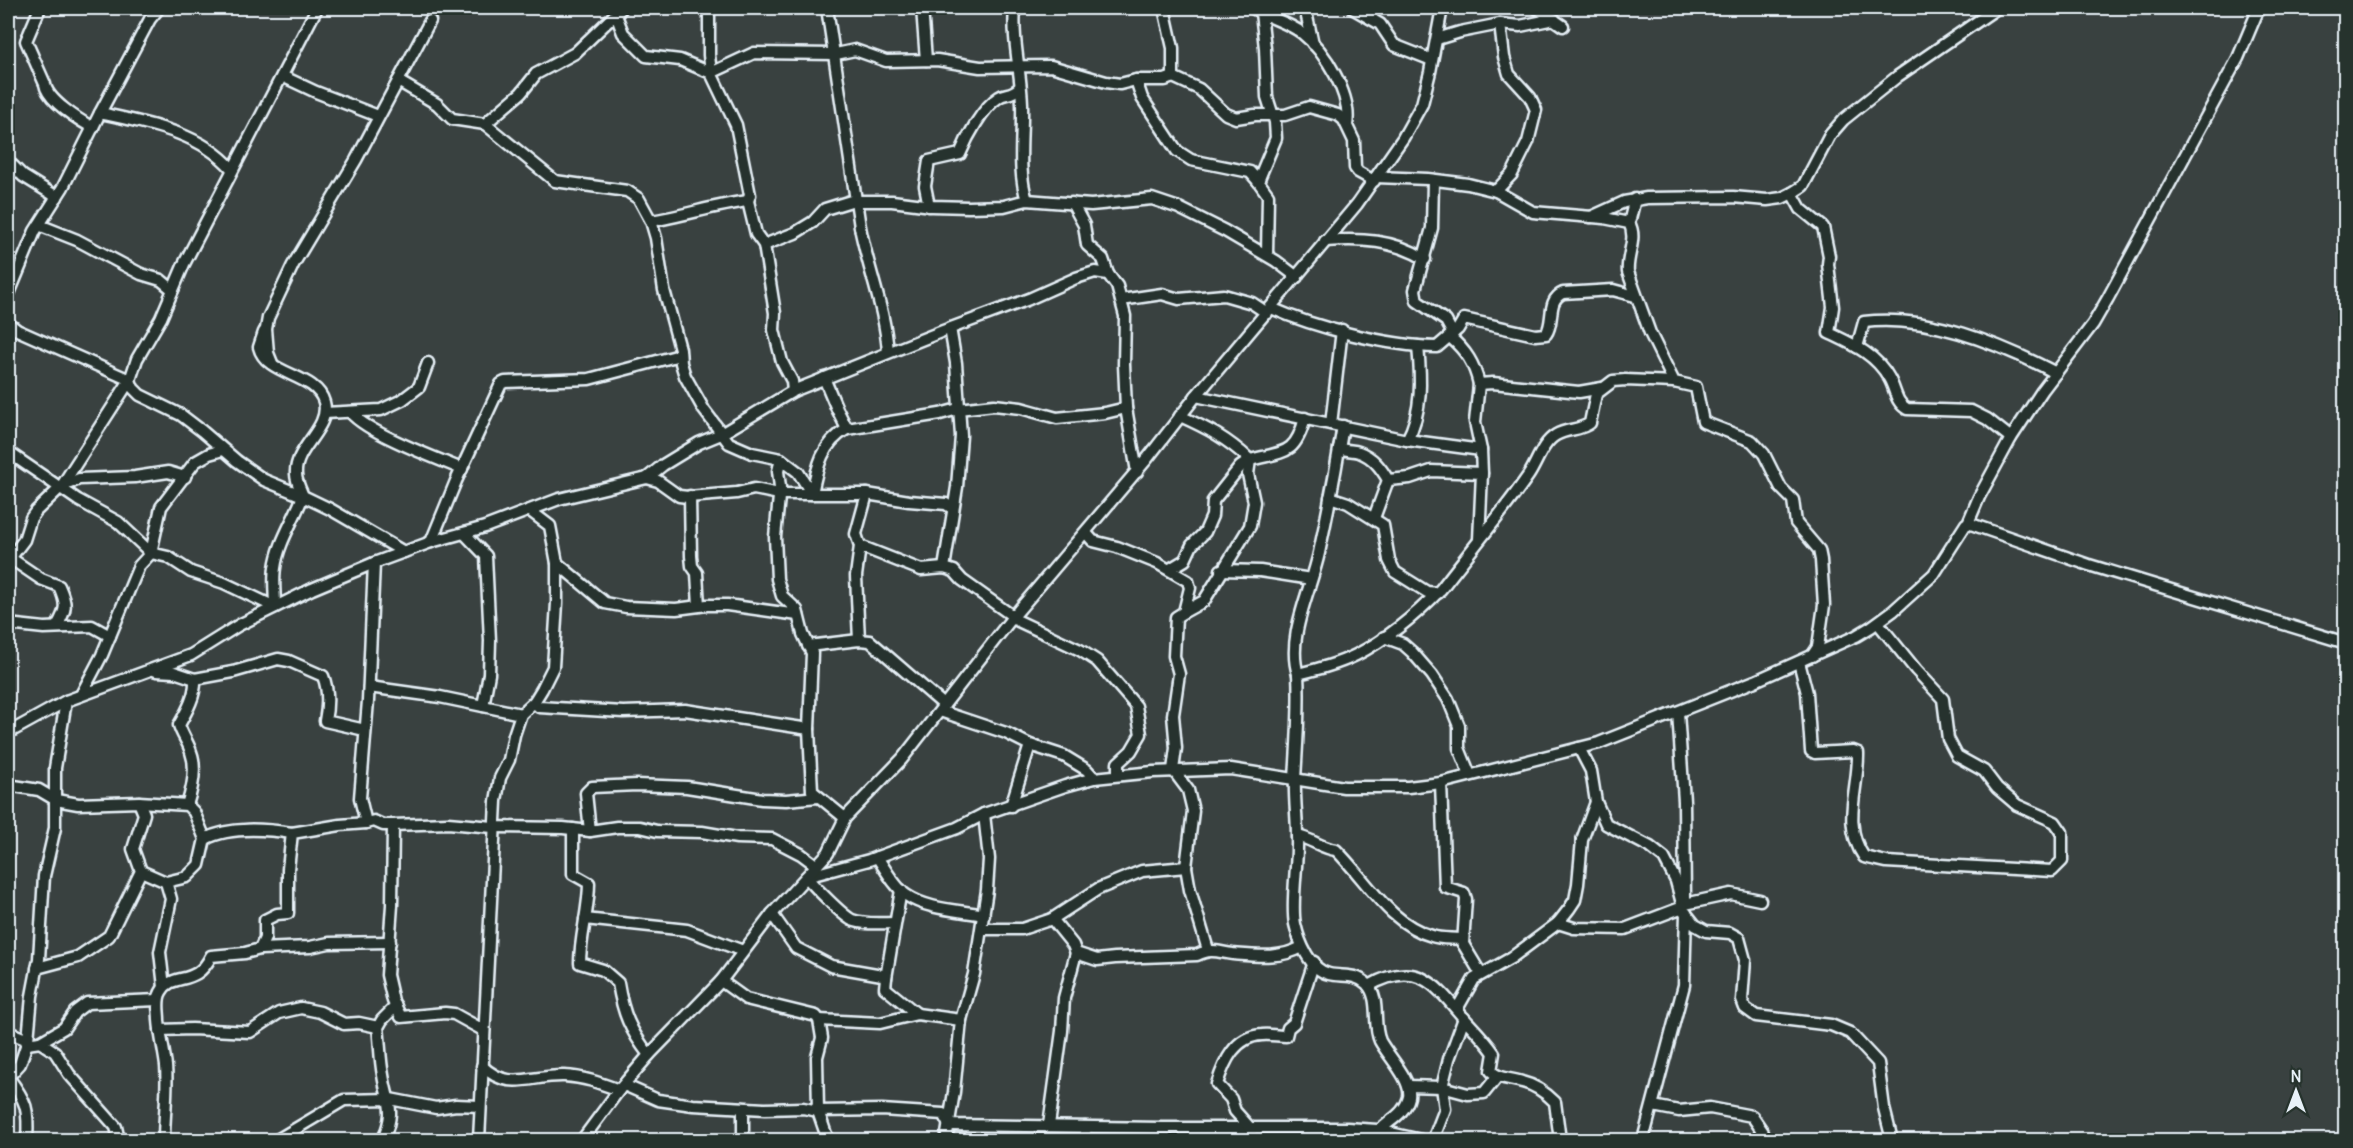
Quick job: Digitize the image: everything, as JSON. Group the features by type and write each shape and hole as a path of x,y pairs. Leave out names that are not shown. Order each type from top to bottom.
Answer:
{"street":[{"path":"40,8 26,41 46,91 54,100 93,128"},
{"path":"8,296 35,231 57,197 150,19 159,8"},
{"path":"57,626 64,615 66,603 59,586 41,579 9,560 24,540 31,518 61,487 130,380 132,369 161,318 232,169 317,8"},
{"path":"709,8 711,73 736,125 750,195 748,201 756,234 764,244 775,313 774,330 782,362 792,381 793,391"},
{"path":"827,8 836,54 850,167 858,201 866,260 886,326 888,352"},
{"path":"922,8 926,60"},
{"path":"1015,8 1014,23 1023,134 1022,184 1028,200"},
{"path":"1164,8 1173,48 1173,77"},
{"path":"1305,8 1313,44"},
{"path":"1352,8 1380,24 1394,45 1432,60"},
{"path":"1370,18 1376,8"},
{"path":"582,1140 649,1055 721,981 772,914 828,853 845,818 902,759 1013,617 1137,472 1196,396 1269,311 1375,179 1403,138 1422,104 1442,8"},
{"path":"1437,39 1500,24 1520,26 1558,23 1536,8"},
{"path":"1591,217 1635,199 1733,197 1767,200 1782,198 1792,193 1803,186 1830,135 1843,120 1898,76 1997,8"},
{"path":"807,877 877,858 957,828 984,814 1065,786 1118,774 1173,770 1248,771 1295,780 1361,788 1408,788 1440,783 1579,748 1678,712 1799,662 1856,636 1878,623 1934,574 1968,523 2011,438 2093,324 2238,58 2259,8"},
{"path":"1257,10 1300,32 1326,57 1341,86 1349,114 1347,125"},
{"path":"1257,10 1265,48 1267,97 1275,122 1276,138 1258,181"},
{"path":"619,11 623,33 646,56 680,60 711,73 754,53 836,54 855,50 886,61 937,60 980,67 1051,66 1120,84 1136,80 1165,80 1173,77 1199,89 1226,114 1236,117 1285,115 1310,107 1332,111 1347,125 1354,141 1355,168 1358,172 1375,179 1433,180 1496,190 1533,212 1629,223"},
{"path":"485,124 521,93 536,74 575,53 619,11"},
{"path":"275,607 274,570 281,545 303,496 296,473 297,465 325,413 323,400 318,392 272,363 261,354 259,347 268,318 293,265 356,160 430,21"},
{"path":"1496,190 1512,174 1528,142 1536,110 1530,97 1509,74 1504,57 1500,24"},
{"path":"282,76 378,116"},
{"path":"1136,80 1142,98 1177,151 1191,160 1250,172 1258,181 1268,195 1267,255"},
{"path":"398,81 437,104 452,119 485,124 555,181 607,188 633,195 646,209 651,221 664,290 685,376 704,410 729,443 739,449 781,459 798,472 812,494"},
{"path":"929,206 925,186 929,161 960,154 979,117 998,98 1009,96 1020,87"},
{"path":"100,113 167,128 223,159 232,169"},
{"path":"8,162 24,176 57,197"},
{"path":"1433,180 1432,228 1415,290 1418,301 1446,321 1451,335 1467,352 1479,384 1475,422 1481,450 1482,473 1479,540"},
{"path":"1792,193 1801,209 1823,227 1829,256 1833,308 1828,333 1857,346 1878,362 1889,378 1898,400 1907,409 1915,411 1933,408 1971,411 1987,419 2011,438"},
{"path":"764,244 795,233 813,222 825,209 839,203 892,201 929,206 1004,206 1028,200 1091,205 1152,199 1179,208 1267,255 1297,277"},
{"path":"1635,199 1629,223 1633,235 1627,263 1635,296 1674,381"},
{"path":"651,221 685,216 722,204 748,201"},
{"path":"1072,203 1084,225 1087,245 1103,259 1108,274 1117,286 1125,316 1126,408 1137,472"},
{"path":"39,225 77,240 141,274 161,280 173,290"},
{"path":"1325,241 1346,239 1389,242 1407,248 1425,259"},
{"path":"8,734 81,694 191,655 239,625 374,563 559,499 647,478 663,465 699,443 721,434 793,391 888,352 1029,299 1076,278 1095,272 1108,274"},
{"path":"1121,300 1162,294 1179,299 1224,295 1252,303 1269,311 1342,330 1418,346 1437,347 1464,319 1542,336 1549,331 1553,304 1558,295 1613,290 1635,296"},
{"path":"1857,346 1864,322 1886,320 1928,325 1996,345 2056,373"},
{"path":"8,323 17,330 130,380 140,395 180,415 202,430 223,450 264,480 330,509 404,552"},
{"path":"944,568 957,488 961,436 956,363 950,328"},
{"path":"1342,330 1337,425 1339,448 1330,497 1295,645 1295,664 1298,674 1294,921 1302,947 1323,972 1354,976 1369,986 1373,994 1380,1040 1408,1086 1408,1099 1403,1111 1374,1135"},
{"path":"1407,440 1418,414 1421,375 1418,346"},
{"path":"431,542 499,388 505,381 589,379 680,354"},
{"path":"325,413 381,410 402,400 419,387 428,363"},
{"path":"824,378 847,429"},
{"path":"1298,674 1334,664 1357,654 1413,616 1438,593 1529,475 1544,447 1555,435 1566,430 1583,428 1590,423 1596,394 1613,381 1625,380 1674,381 1696,387 1703,422 1752,441 1764,454 1781,488 1793,500 1796,523 1819,550 1824,605 1818,647 1812,656"},
{"path":"1479,384 1493,383 1579,392 1608,386"},
{"path":"1196,396 1407,440 1481,450"},
{"path":"812,494 816,469 825,448 837,435 847,429 958,409 994,405 1021,408 1057,418 1094,415 1126,408"},
{"path":"351,413 356,419 378,431 462,469"},
{"path":"1180,416 1223,437 1250,460"},
{"path":"1170,569 1185,560 1192,545 1205,532 1212,516 1213,501 1240,467 1250,460 1290,449 1302,435 1305,418"},
{"path":"1339,448 1358,451 1372,460 1379,465 1388,480"},
{"path":"81,694 110,636 139,566 151,553 161,507 195,462 202,457 223,450"},
{"path":"8,452 78,500 118,522 151,553 168,557 191,572 224,583 275,607"},
{"path":"781,459 778,471 780,487 775,537 777,579 782,596 797,610 812,653 809,729 812,790 845,818"},
{"path":"1208,950 1186,867 1193,811 1188,790 1173,770 1176,748 1173,715 1179,674 1174,656 1174,629 1176,617 1204,601 1250,526 1254,502 1248,474 1250,460"},
{"path":"1388,480 1410,478 1431,471 1482,473"},
{"path":"61,487 79,479 135,477 168,472 185,477"},
{"path":"647,478 658,481 679,496 737,493 754,489 779,494 867,494 946,504 953,509"},
{"path":"1374,518 1388,480"},
{"path":"859,640 856,576 860,546 856,534 867,494"},
{"path":"690,496 691,556 692,567 697,573 699,606"},
{"path":"1330,497 1348,503 1383,525 1389,560 1395,572 1427,592 1438,593"},
{"path":"479,1140 493,827 500,778 509,760 521,714 534,702 553,667 557,562 550,526 529,510"},
{"path":"1968,523 2079,561 2346,644"},
{"path":"464,533 486,556 490,641 489,674 483,706"},
{"path":"1086,533 1093,541 1117,547 1170,569 1188,581 1190,588 1185,612"},
{"path":"860,546 921,570 944,568 954,571 962,580 1013,617 1080,650 1097,661 1136,706 1141,734 1131,751 1118,763 1118,774"},
{"path":"557,562 605,603 626,607 676,609 727,605 798,615"},
{"path":"366,823 360,798 369,687 374,563"},
{"path":"1221,570 1260,571 1311,579"},
{"path":"1799,662 1806,693 1811,751 1815,753 1853,751 1858,753 1852,816 1854,836 1864,857 1886,862 2052,871 2062,861 2063,842 2059,827 2055,822 2017,806 1997,788 1989,775 1957,756 1948,739 1943,699 1878,623"},
{"path":"8,624 44,628 92,626 110,636"},
{"path":"1384,637 1403,644 1412,652 1432,675 1448,699 1459,726 1459,748 1470,775"},
{"path":"808,646 859,640 870,641 942,708 1075,762 1094,778"},
{"path":"154,669 174,672 195,679 233,672 278,659 289,661 323,676 327,685 328,706 325,721 366,730"},
{"path":"187,806 193,786 192,753 179,725 191,701 195,679"},
{"path":"369,687 399,690 521,714"},
{"path":"27,1140 29,1116 22,1096 8,1077 20,1064 27,1042 37,968 44,876 55,828 55,768 66,701"},
{"path":"534,702 539,707 623,712 685,710 809,729"},
{"path":"1643,1140 1684,985 1684,801 1678,712"},
{"path":"1011,806 1030,745"},
{"path":"1579,748 1591,771 1596,802 1606,824 1650,847 1664,858 1673,873 1684,909 1699,929 1730,933 1739,938 1745,960 1742,1000 1745,1008 1756,1016 1830,1025 1850,1033 1878,1063 1884,1108 1892,1140"},
{"path":"1440,783 1445,887 1464,893 1467,899 1463,944"},
{"path":"8,784 39,790 56,800 78,804 139,802 187,806 194,812 205,839 199,865 187,877 166,882 141,871"},
{"path":"590,831 586,793 592,787 637,785 687,787 762,799 786,800 818,796"},
{"path":"37,968 78,957 110,936 141,871 133,849 144,814 139,802"},
{"path":"1457,1009 1468,987 1481,974 1511,958 1558,923 1575,900 1582,840 1596,802"},
{"path":"946,1140 961,1020 974,974 984,915 989,859 984,814"},
{"path":"205,839 213,834 269,830 292,833 374,820 383,825 448,823 590,831 617,826 640,827 657,831 702,832 737,838 772,839 801,854 816,866"},
{"path":"393,825 387,975 396,1006 402,1017 454,1014 483,1030"},
{"path":"573,829 573,874 589,883 589,901 580,945 580,963 603,970 618,983 622,1011 634,1036 649,1055"},
{"path":"260,949 265,938 265,920 277,914 288,914 288,869 292,833"},
{"path":"1297,836 1312,839 1323,848 1336,850 1385,908 1419,932 1434,937 1460,939 1481,974"},
{"path":"877,858 907,895 930,906 984,915"},
{"path":"982,929 1022,928 1052,919 1098,889 1115,881 1142,871 1186,867"},
{"path":"807,877 851,919 874,923 896,923"},
{"path":"164,987 160,952 171,899 166,882"},
{"path":"901,890 885,988 917,1014"},
{"path":"1558,923 1574,928 1625,929 1731,894 1760,900"},
{"path":"772,914 796,948 831,966 882,975 886,978"},
{"path":"585,919 687,930 743,951"},
{"path":"1049,1125 1062,1031 1064,998 1076,953 1073,945 1052,919"},
{"path":"164,1140 166,1066 158,1000 164,987 171,982 198,975 206,968 211,956 245,953 260,949 310,947 329,943 390,942"},
{"path":"1076,953 1097,960 1197,955 1208,950 1230,954 1281,956 1302,947"},
{"path":"1250,1140 1251,1129 1235,1111 1231,1099 1217,1084 1219,1072 1228,1055 1238,1044 1251,1037 1286,1036 1288,1028 1293,1023 1314,963"},
{"path":"1369,986 1388,976 1422,978 1437,986 1494,1053 1491,1071 1497,1077 1524,1082 1549,1096 1557,1107 1560,1140"},
{"path":"721,981 746,999 816,1016 819,1020 822,1038 817,1057 818,1111 828,1140"},
{"path":"8,1032 27,1042 40,1042 64,1028 75,1012 87,1003 158,1000"},
{"path":"383,1140 392,1116 383,1076 378,1027 396,1006"},
{"path":"160,1030 250,1032 279,1013 301,1008 320,1012 344,1024 359,1023 378,1027"},
{"path":"819,1020 880,1023 917,1014 961,1020"},
{"path":"1433,1140 1445,1109 1442,1087 1449,1059 1464,1018"},
{"path":"40,1042 55,1052 69,1074 116,1127 119,1140"},
{"path":"482,1066 492,1075 512,1082 552,1076 586,1078 658,1100 693,1105 802,1108 818,1111 882,1110 943,1113 949,1125"},
{"path":"1408,1086 1442,1087 1468,1094 1484,1093 1497,1077"},
{"path":"277,1140 344,1100 390,1100 436,1108 456,1105 480,1106"},
{"path":"1653,1106 1679,1111 1710,1108 1752,1116 1766,1140"},
{"path":"743,1108 743,1140"},
{"path":"949,1125 1347,1128 1374,1135 1421,1140"},
{"path":"1085,1127 1085,1140"}]}
